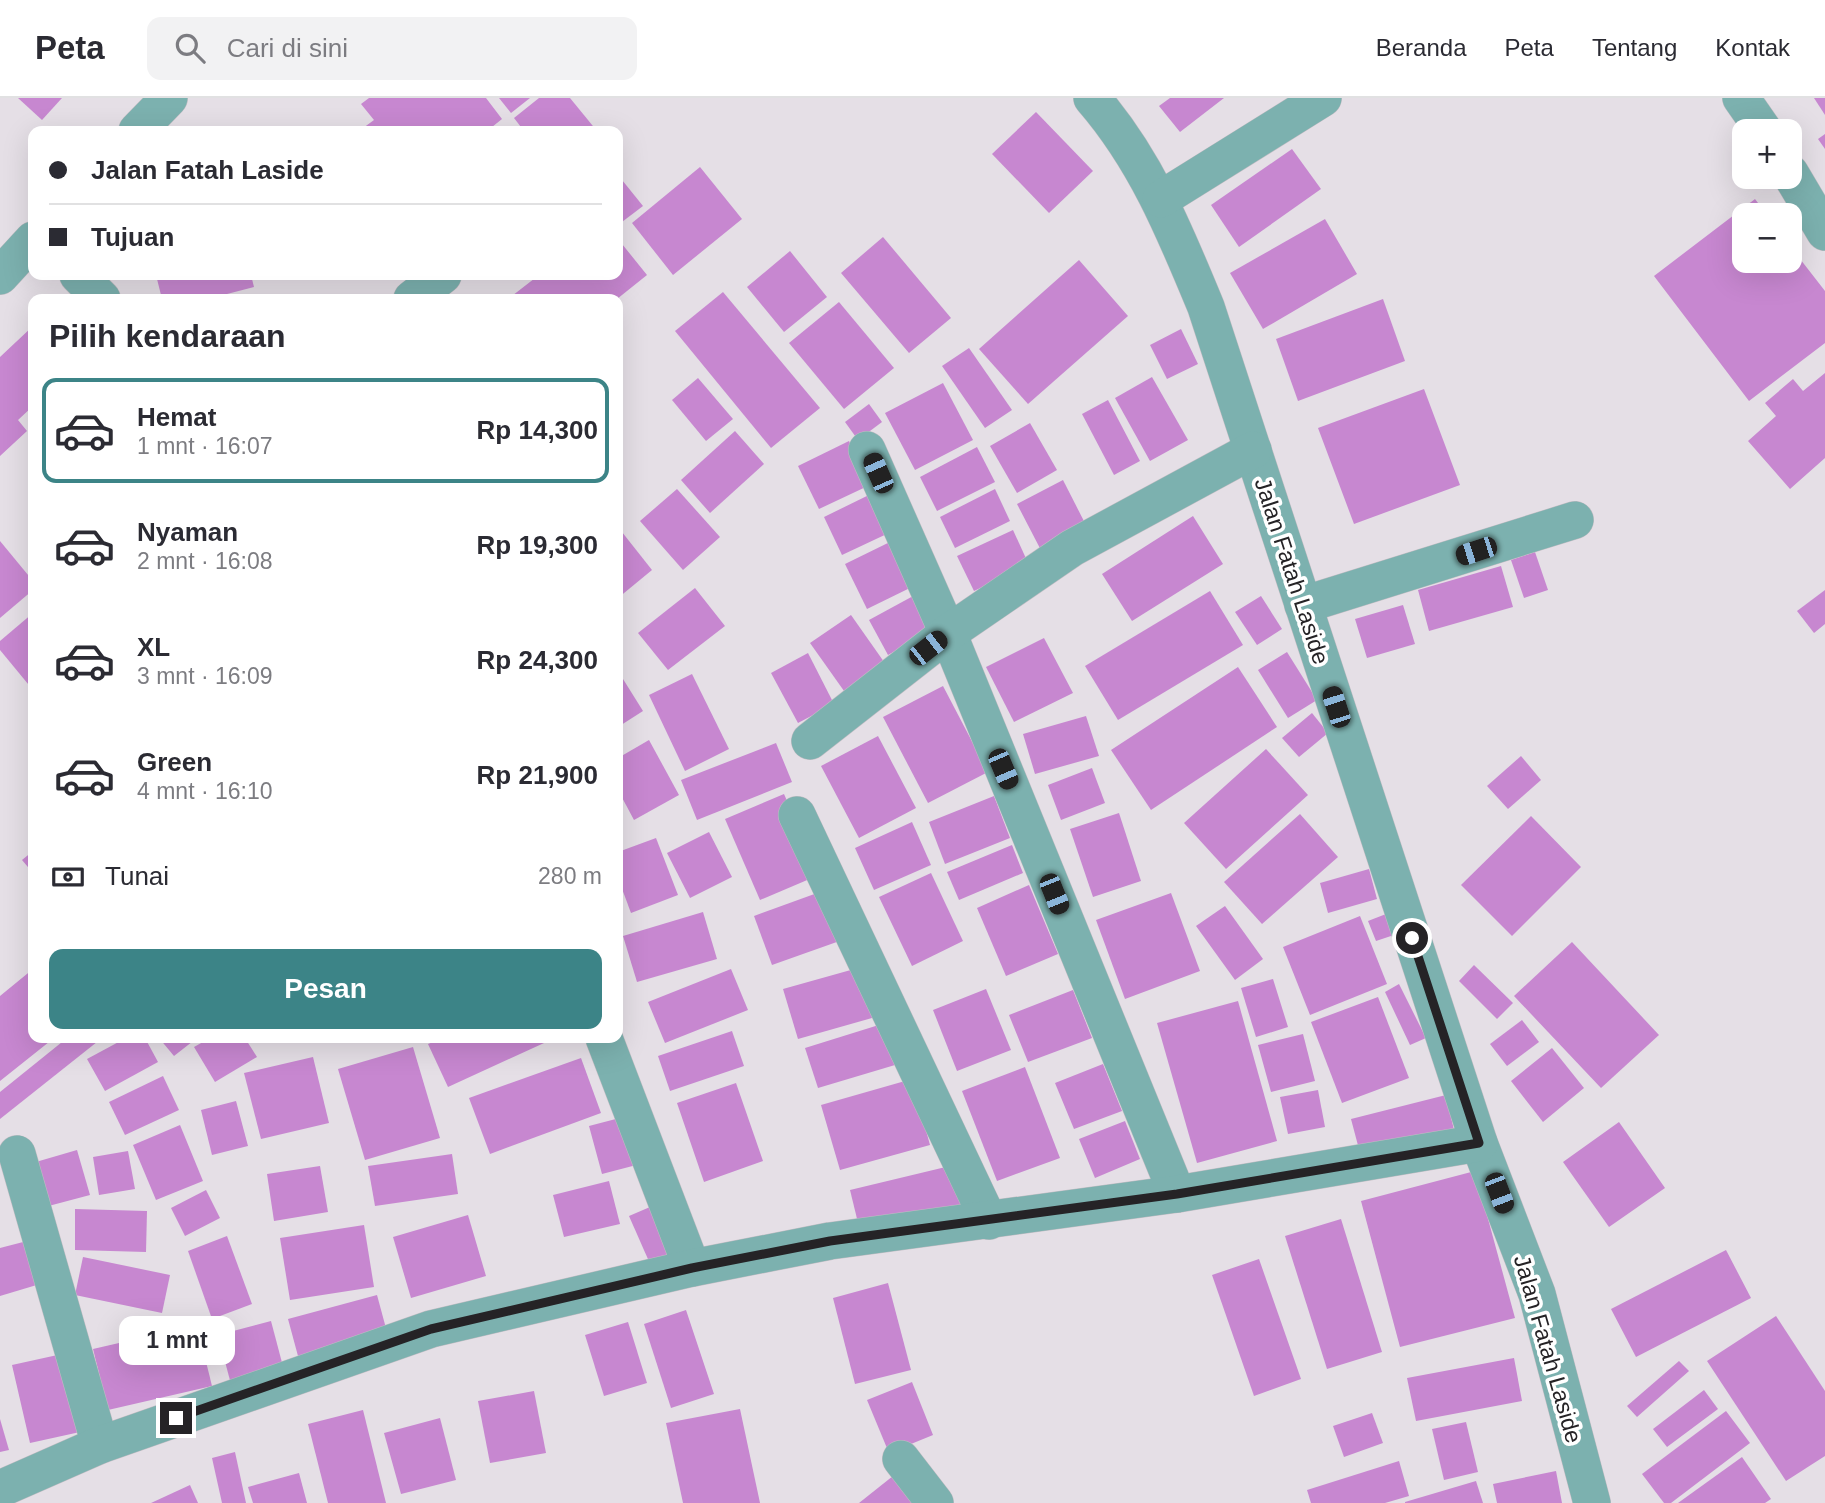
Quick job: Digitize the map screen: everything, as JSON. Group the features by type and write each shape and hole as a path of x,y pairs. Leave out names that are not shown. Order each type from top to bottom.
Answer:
{"street":[{"path":"142,126 169,98"},
{"name":"Jalan Fatah Laside","path":"1091,98 1117,127 1161,199 1206,307 1479,1143 1537,1294 1592,1503"},
{"path":"1161,199 1323,98"},
{"path":"1741,98 1756,119"},
{"path":"1799,189 1825,232"},
{"path":"0,275 28,245"},
{"path":"83,280 97,294"},
{"path":"418,294 437,280"},
{"path":"867,450 948,633 1177,1194"},
{"path":"810,741 948,633 1072,548 1252,450"},
{"path":"1303,605 1575,520"},
{"path":"797,815 989,1221"},
{"path":"606,1043 692,1268"},
{"path":"0,1489 100,1445 431,1329 692,1268 830,1241 1177,1194 1479,1143"},
{"path":"17,1154 100,1445"},
{"path":"901,1459 935,1503"}],"building":[{"path":"18,98 62,98 42,120"},
{"path":"369,98 486,98 502,119 493,126 366,126 374,120 361,104"},
{"path":"499,98 530,98 511,113"},
{"path":"539,98 570,98 593,126 520,126 514,118"},
{"path":"1170,98 1224,98 1180,132 1159,106"},
{"path":"1814,98 1825,98 1825,115"},
{"path":"1036,112 1093,171 1049,213 992,154"},
{"path":"1825,134 1825,149 1818,139"},
{"path":"1292,149 1321,189 1239,247 1211,205"},
{"path":"700,167 742,219 673,275 632,223"},
{"path":"623,181 643,206 623,221"},
{"path":"1732,217 1732,273 1802,273 1802,261 1825,291 1825,343 1749,401 1654,276"},
{"path":"1325,219 1357,274 1263,329 1230,273"},
{"path":"883,237 951,318 909,353 841,273"},
{"path":"623,245 647,275 623,294 514,294 533,280 623,280"},
{"path":"790,251 827,297 784,332 747,287"},
{"path":"1079,260 1128,316 1028,404 979,349"},
{"path":"157,280 252,280 254,287 227,294 161,294"},
{"path":"723,292 820,408 771,448 675,331"},
{"path":"1383,299 1405,361 1298,401 1276,339"},
{"path":"839,302 894,368 844,409 789,343"},
{"path":"1181,329 1198,364 1167,379 1150,345"},
{"path":"28,331 28,411 18,420 27,431 0,456 0,357"},
{"path":"969,348 1012,410 985,428 942,366"},
{"path":"1825,373 1825,458 1790,489 1748,441 1776,416 1765,403 1793,379 1803,391"},
{"path":"1152,377 1188,440 1150,461 1115,398"},
{"path":"698,378 733,419 706,441 672,400"},
{"path":"943,383 973,440 915,470 885,413"},
{"path":"1424,389 1460,485 1354,524 1318,428"},
{"path":"1108,400 1140,461 1114,475 1082,414"},
{"path":"869,404 882,422 858,440 845,422"},
{"path":"1030,423 1057,470 1017,493 990,446"},
{"path":"735,431 764,464 710,513 681,480"},
{"path":"849,441 870,485 819,509 798,466"},
{"path":"977,447 995,482 937,511 920,477"},
{"path":"1063,480 1090,533 1044,556 1017,504"},
{"path":"677,489 720,537 683,570 640,521"},
{"path":"995,489 1010,521 955,548 940,517"},
{"path":"873,493 891,532 842,555 824,517"},
{"path":"1193,516 1223,564 1132,621 1102,574"},
{"path":"1013,530 1029,565 974,591 957,556"},
{"path":"623,533 652,570 623,594"},
{"path":"894,540 916,585 867,609 845,564"},
{"path":"0,541 28,575 28,594 0,618"},
{"path":"1535,552 1548,590 1524,598 1511,560"},
{"path":"1501,566 1513,607 1429,631 1418,590"},
{"path":"695,588 725,626 668,670 638,633"},
{"path":"1825,590 1825,624 1814,633 1797,611"},
{"path":"1210,591 1243,645 1118,720 1085,666"},
{"path":"915,595 934,630 888,655 869,620"},
{"path":"1261,596 1282,629 1257,645 1235,612"},
{"path":"1403,605 1415,644 1367,658 1355,619"},
{"path":"851,615 889,669 849,698 810,643"},
{"path":"28,617 28,684 0,650 0,641"},
{"path":"1044,638 1073,693 1014,722 986,667"},
{"path":"1287,652 1317,700 1288,718 1258,670"},
{"path":"808,653 834,704 798,723 771,673"},
{"path":"1238,667 1277,727 1151,810 1111,750"},
{"path":"692,674 729,749 685,771 649,695"},
{"path":"623,679 643,711 623,724"},
{"path":"943,686 988,772 928,803 883,717"},
{"path":"1312,713 1328,733 1299,757 1282,738"},
{"path":"1086,716 1099,756 1035,774 1023,734"},
{"path":"878,736 916,808 859,838 821,766"},
{"path":"649,740 679,795 634,820 623,799 623,755"},
{"path":"776,743 792,782 697,820 681,780"},
{"path":"1266,749 1308,795 1226,869 1184,823"},
{"path":"1521,756 1541,780 1508,809 1487,786"},
{"path":"1092,768 1105,803 1061,820 1048,785"},
{"path":"784,794 819,875 760,900 725,819"},
{"path":"994,796 1010,838 945,864 929,822"},
{"path":"1119,813 1141,881 1093,897 1070,829"},
{"path":"1300,814 1338,857 1262,924 1224,882"},
{"path":"1531,816 1581,867 1512,936 1461,885"},
{"path":"912,822 931,865 874,890 855,848"},
{"path":"709,832 732,877 690,898 667,853"},
{"path":"656,838 678,895 631,913 623,891 623,850"},
{"path":"1012,845 1023,873 959,900 947,872"},
{"path":"28,855 28,867 22,860"},
{"path":"1369,869 1377,899 1328,913 1320,883"},
{"path":"931,873 963,941 912,966 879,897"},
{"path":"1029,885 1058,954 1006,976 977,908"},
{"path":"831,888 848,938 772,965 754,916"},
{"path":"1171,893 1200,971 1125,999 1096,920"},
{"path":"1225,906 1263,959 1235,980 1196,926"},
{"path":"703,912 717,959 637,982 623,936"},
{"path":"1386,914 1394,935 1376,941 1368,921"},
{"path":"1360,916 1387,984 1310,1015 1283,947"},
{"path":"1572,942 1659,1035 1601,1088 1514,996"},
{"path":"1474,965 1513,1003 1497,1019 1459,981"},
{"path":"865,966 879,1016 798,1039 783,989"},
{"path":"731,969 748,1010 665,1043 648,1002"},
{"path":"28,973 28,1043 48,1043 0,1081 0,996"},
{"path":"1273,979 1288,1027 1256,1037 1241,988"},
{"path":"1399,984 1426,1038 1410,1045 1385,992"},
{"path":"986,989 1011,1050 957,1071 933,1010"},
{"path":"1073,990 1092,1038 1028,1062 1009,1015"},
{"path":"1378,997 1409,1078 1342,1103 1311,1022"},
{"path":"1238,1001 1277,1141 1197,1163 1157,1023"},
{"path":"1522,1020 1539,1042 1507,1066 1490,1044"},
{"path":"882,1024 895,1065 818,1088 805,1048"},
{"path":"732,1031 744,1066 670,1091 658,1056"},
{"path":"1303,1034 1315,1081 1271,1092 1258,1045"},
{"path":"61,1043 96,1043 0,1119 0,1092"},
{"path":"117,1043 148,1043 158,1062 105,1091 87,1059"},
{"path":"163,1043 191,1043 174,1056"},
{"path":"201,1043 248,1043 257,1057 215,1082 194,1047"},
{"path":"430,1043 544,1043 448,1087 428,1044"},
{"path":"413,1047 440,1138 365,1160 338,1069"},
{"path":"1552,1048 1584,1088 1543,1122 1511,1081"},
{"path":"313,1057 329,1123 261,1139 244,1073"},
{"path":"581,1058 601,1113 490,1154 469,1098"},
{"path":"1103,1064 1122,1111 1074,1129 1055,1083"},
{"path":"1025,1067 1060,1158 997,1181 962,1091"},
{"path":"163,1076 179,1110 125,1135 109,1102"},
{"path":"912,1079 930,1145 840,1170 821,1105"},
{"path":"736,1083 763,1161 704,1182 677,1103"},
{"path":"1318,1090 1325,1127 1288,1134 1280,1097"},
{"path":"1446,1095 1454,1130 1360,1153 1351,1119"},
{"path":"236,1101 248,1146 212,1155 201,1110"},
{"path":"631,1115 644,1163 602,1174 589,1126"},
{"path":"1125,1121 1140,1159 1095,1178 1079,1139"},
{"path":"1619,1122 1665,1188 1609,1227 1563,1162"},
{"path":"180,1125 203,1181 156,1200 133,1145"},
{"path":"77,1150 90,1195 41,1208 29,1164"},
{"path":"128,1151 135,1189 99,1195 93,1157"},
{"path":"452,1154 458,1194 375,1206 368,1166"},
{"path":"954,1165 964,1206 860,1231 850,1190"},
{"path":"320,1166 328,1212 274,1221 267,1174"},
{"path":"1475,1171 1515,1318 1400,1347 1361,1201"},
{"path":"609,1181 620,1224 564,1237 553,1195"},
{"path":"206,1190 220,1218 185,1236 171,1208"},
{"path":"657,1204 679,1254 651,1266 629,1216"},
{"path":"75,1209 147,1211 146,1252 75,1250"},
{"path":"468,1215 486,1276 411,1298 393,1237"},
{"path":"1341,1219 1382,1352 1327,1369 1285,1236"},
{"path":"364,1225 374,1287 290,1300 280,1238"},
{"path":"227,1236 252,1304 212,1319 188,1251"},
{"path":"27,1241 40,1284 0,1296 0,1248"},
{"path":"1726,1250 1751,1298 1636,1357 1611,1309"},
{"path":"83,1257 170,1275 162,1313 75,1295"},
{"path":"1259,1259 1301,1379 1254,1396 1212,1275"},
{"path":"888,1283 911,1370 855,1384 833,1298"},
{"path":"377,1295 387,1332 298,1356 288,1319"},
{"path":"686,1310 714,1394 671,1408 644,1324"},
{"path":"1776,1316 1825,1391 1825,1456 1786,1481 1707,1361"},
{"path":"271,1321 285,1374 232,1388 218,1335"},
{"path":"628,1322 647,1383 604,1396 585,1335"},
{"path":"197,1325 212,1386 108,1410 93,1349"},
{"path":"62,1354 80,1432 30,1443 12,1365"},
{"path":"1514,1358 1522,1401 1416,1421 1407,1378"},
{"path":"1679,1361 1689,1371 1637,1417 1627,1406"},
{"path":"912,1382 933,1435 889,1453 867,1400"},
{"path":"1704,1390 1718,1409 1667,1447 1653,1429"},
{"path":"534,1391 546,1453 490,1463 478,1401"},
{"path":"740,1409 760,1503 683,1503 666,1423"},
{"path":"363,1410 386,1503 328,1503 308,1424"},
{"path":"1726,1411 1750,1443 1671,1503 1664,1503 1642,1474"},
{"path":"1372,1413 1383,1443 1344,1457 1333,1426"},
{"path":"440,1418 456,1480 401,1494 384,1433"},
{"path":"0,1419 9,1450 0,1452"},
{"path":"1466,1422 1478,1472 1444,1480 1432,1429"},
{"path":"235,1452 246,1503 222,1503 212,1458"},
{"path":"1742,1457 1771,1499 1765,1503 1678,1503"},
{"path":"1399,1461 1409,1496 1385,1503 1311,1503 1307,1490"},
{"path":"1556,1471 1562,1503 1497,1503 1493,1484"},
{"path":"898,1472 923,1503 859,1503"},
{"path":"299,1473 307,1503 253,1503 248,1487"},
{"path":"1476,1481 1483,1503 1405,1503 1405,1502"},
{"path":"190,1485 198,1503 151,1503"}],"route":[{"path":"176,1418 431,1329 692,1268 830,1241 1177,1194 1479,1143 1412,938"}]}
